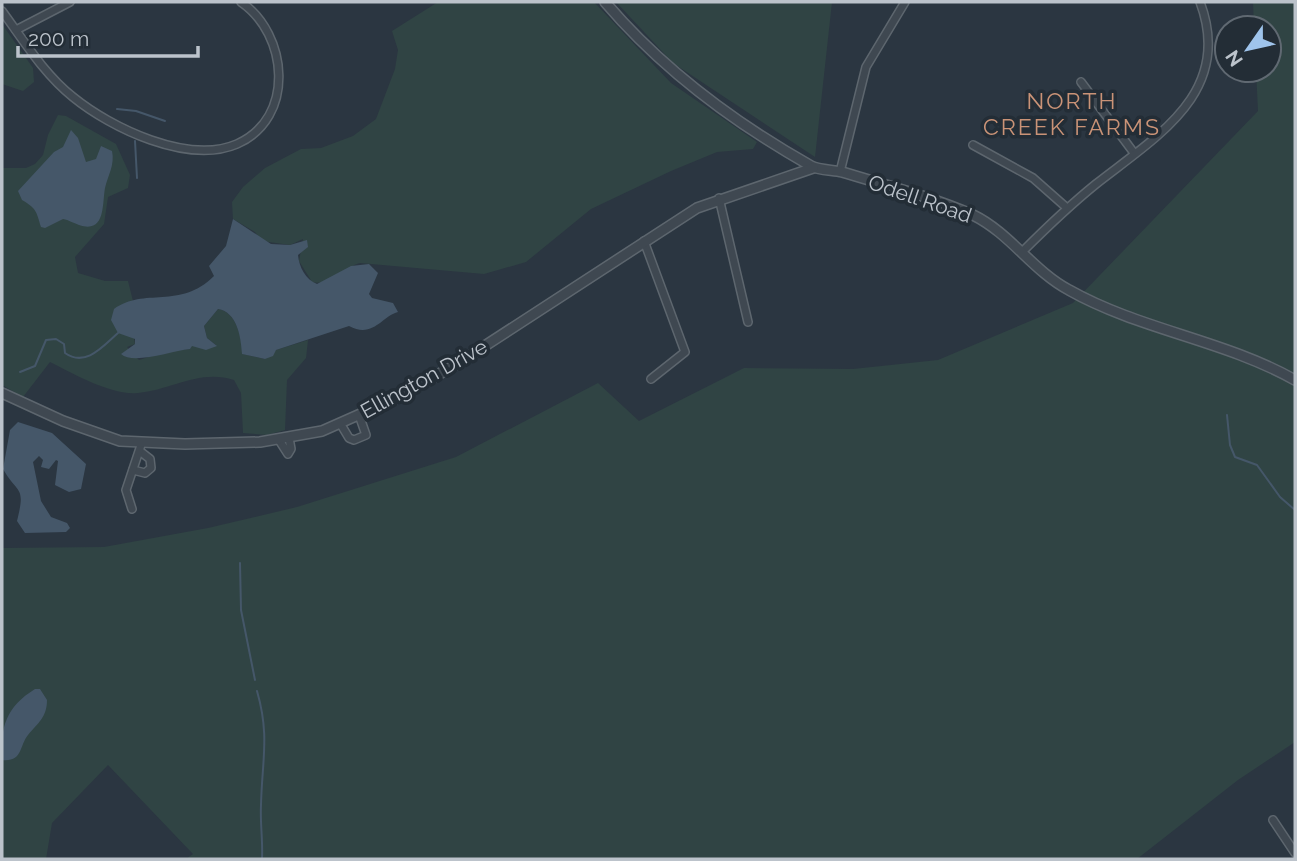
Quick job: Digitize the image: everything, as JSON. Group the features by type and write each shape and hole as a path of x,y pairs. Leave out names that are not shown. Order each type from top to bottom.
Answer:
{"street":[{"path":"16,30 70,2"},
{"path":"2,11 61,87 104,119 156,142 210,149 236,144 256,131 269,114 279,86 280,69 273,40 257,16 241,2"},
{"name":"Odell Road","path":"605,2 642,43 680,78 761,136 813,168 840,172 975,216 1060,285 1081,296 1149,324 1216,344 1295,380"},
{"path":"840,172 862,77 878,43 905,2"},
{"path":"1022,252 1067,208 1180,116 1199,86 1209,41 1200,2"},
{"path":"1081,82 1135,153"},
{"path":"973,145 1033,178 1067,208"},
{"name":"Ellington Drive","path":"2,393 96,433 142,447 284,439 322,432 401,396 490,343 697,208 719,198 813,168"},
{"path":"719,198 748,322"},
{"path":"644,242 684,347 684,355 652,379"},
{"path":"340,424 349,438 358,439 366,435 359,415"},
{"path":"133,470 145,473 150,468 149,459 142,447"},
{"path":"132,509 125,490 142,447"},
{"path":"1273,820 1295,853"}],"green space":[{"path":"438,2 594,2 671,83 757,142 753,149 717,152 591,209 526,262 484,274 360,263 324,282 312,282 299,261 303,239 290,245 262,241 255,232 233,219 232,202 243,187 265,168 301,149 321,148 353,136 376,119 395,69 398,50 392,31"},
{"path":"616,2 832,2 815,157 673,63"},
{"path":"1253,2 1295,2 1295,742 1238,780 1137,859 186,859 193,854 108,765 52,823 46,859 2,859 2,548 104,547 208,528 297,507 456,457 598,383 639,421 744,368 853,369 938,360 1073,303 1258,111 1257,84 1283,84 1283,14 1253,14"},
{"path":"2,24 33,68 34,82 23,91 2,84"},
{"path":"58,115 66,116 116,144 130,175 128,188 108,197 104,224 75,257 78,273 105,281 128,281 133,301 127,302 135,344 127,347 139,360 167,351 190,349 191,346 216,345 207,338 204,326 218,309 234,320 243,354 265,359 276,350 308,340 306,358 287,380 285,430 267,435 243,433 241,393 234,380 221,377 197,378 150,391 128,393 92,383 50,362 23,397 2,385 2,168 26,168 35,164 43,155 48,135"}],"water":[{"path":"71,130 78,138 86,162 96,159 101,146 112,151 112,165 101,216 94,225 88,227 63,219 45,228 41,227 35,211 22,200 18,191 54,152 63,147"},
{"path":"233,219 271,244 290,245 307,240 308,247 298,255 299,260 306,276 317,284 351,266 369,264 378,273 369,294 372,298 393,303 398,312 371,328 365,330 349,326 276,350 273,356 265,359 242,354 234,320 218,309 204,326 207,338 217,346 206,350 192,346 190,349 143,358 121,354 135,344 135,339 118,333 111,320 114,309 138,299 175,296 201,286 214,276 209,266 226,246"},
{"path":"18,422 52,433 86,464 81,489 69,492 55,485 58,461 49,469 41,467 43,460 39,456 33,462 41,501 51,517 67,523 70,528 66,532 25,533 17,521 21,501 19,491 3,469 10,430"},
{"path":"35,689 40,689 47,700 44,715 25,739 17,756 2,760 2,738 7,719 17,703"}],"waterway":[{"path":"117,109 136,111 165,121"},
{"path":"135,141 137,178"},
{"path":"20,372 35,366 46,340 56,339 64,344 65,353 80,358 101,349 118,333"},
{"path":"1227,415 1230,445 1235,457 1257,465 1280,497 1295,510"},
{"path":"240,563 241,610 255,680"},
{"path":"257,691 264,735 262,859"}],"district":[{"name":"NORTH CREEK FARMS","path":"1072,114"}]}
